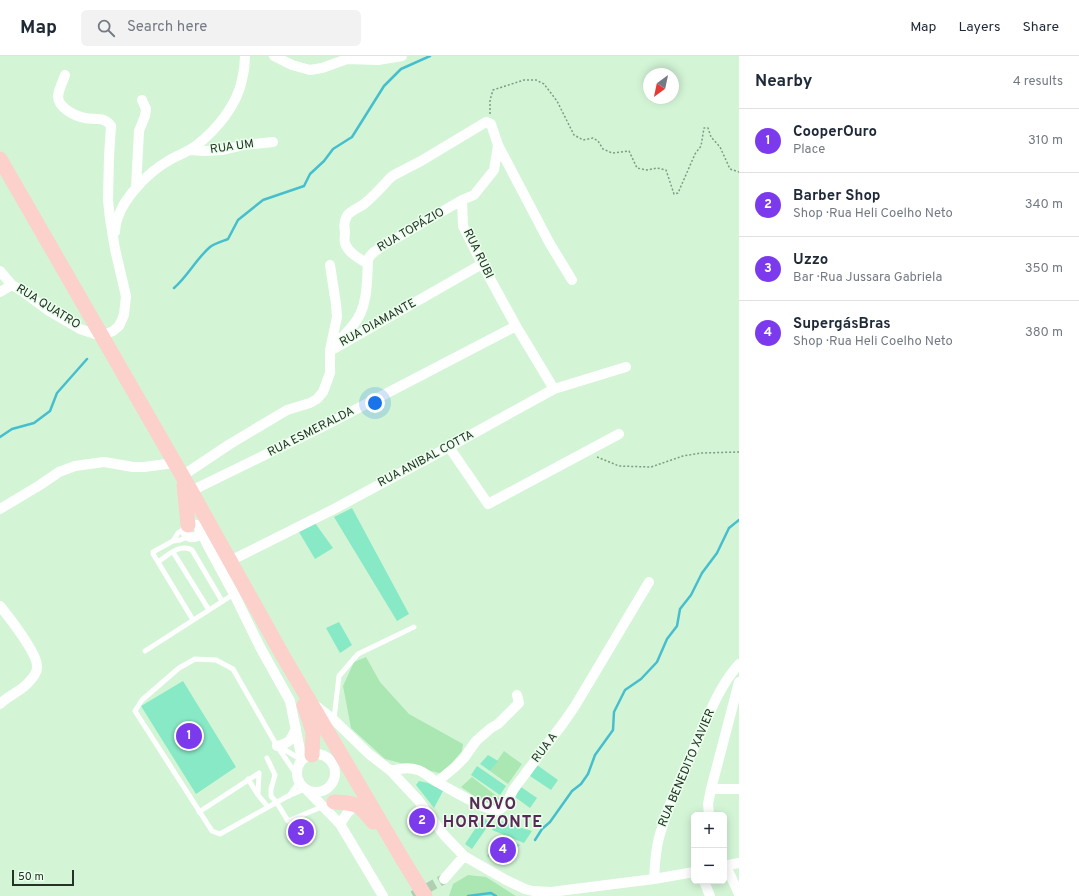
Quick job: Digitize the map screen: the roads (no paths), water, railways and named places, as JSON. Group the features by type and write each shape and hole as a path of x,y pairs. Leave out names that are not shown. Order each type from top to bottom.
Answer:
{"main road":[{"path":"1,162 283,656 424,896"},
{"path":"185,482 191,532"},
{"path":"283,656 313,732 309,753"},
{"path":"310,722 342,756"},
{"path":"329,804 353,803 357,805 366,812 403,860"}],"street":[{"path":"114,238 118,216 122,208 142,181 166,162 197,145 212,130 231,106 242,81 245,69 245,56"},
{"path":"274,56 292,65 310,70 322,68 355,57 378,60 402,56"},
{"path":"65,75 58,97 62,106 66,110 85,118 99,118 111,126 108,200 115,249 126,296 124,315 119,326 113,331 101,336"},
{"path":"136,188 139,131 146,109 142,100"},
{"path":"368,264 347,248 345,243 344,225 348,214 352,210 360,207 373,196 394,175 488,123 550,244 572,280"},
{"name":"RUA UM","path":"190,150 222,150 244,145 273,142"},
{"path":"462,200 474,195 494,170 498,145"},
{"name":"RUA TOPÁZIO","path":"330,350 354,324 359,316 365,299 368,260 370,256 380,247 462,200"},
{"name":"RUA RUBI","path":"462,200 463,226 516,326 554,389"},
{"name":"RUA DIAMANTE","path":"185,482 230,444 287,410 310,403 317,399 323,392 330,373 330,350 482,264"},
{"path":"330,265 337,317 330,350"},
{"name":"RUA QUATRO","path":"0,271 12,286 22,291 49,311 80,329 101,336"},
{"path":"0,292 12,286"},
{"name":"RUA ESMERALDA","path":"185,482 320,428 516,326"},
{"name":"RUA ANIBAL COTTA","path":"230,561 336,508 554,389 626,367"},
{"path":"449,447 488,504 619,434"},
{"path":"0,509 59,472 75,466 104,462 133,467 174,463"},
{"path":"191,532 208,546 234,594 260,647 290,701 296,728 309,753"},
{"name":"RUA A","path":"391,771 402,768 419,770 437,782 488,808 497,810 501,808 575,706 649,582"},
{"path":"0,606 13,622 35,657 38,667 34,676 22,690 0,704"},
{"name":"RUA BENEDITO XAVIER","path":"654,879 661,828 669,807 714,704 725,684 739,664"},
{"path":"709,812 708,804 711,788 739,682"},
{"path":"437,782 456,767 476,741 513,710 519,703 517,695"},
{"path":"310,701 334,720 369,754 391,771 418,800 444,835 464,856 525,889 551,892 654,879 691,873"},
{"path":"277,746 289,742 296,728"},
{"path":"296,728 309,753"},
{"path":"309,753 298,765 302,784 329,804 383,896"},
{"path":"302,784 314,792 320,791 326,789 334,778 333,766 329,760 324,756 309,753"},
{"path":"329,786 329,804"},
{"path":"711,788 739,789"},
{"path":"340,824 348,812 357,805"},
{"path":"444,879 464,856"},
{"path":"727,866 739,863"},
{"path":"727,870 739,894"},
{"path":"705,884 710,896"}],"lane":[{"path":"173,541 178,533 191,532"},
{"path":"191,532 180,540 173,541 153,552 153,554 193,620"},
{"path":"158,562 176,549 190,548 222,601"},
{"path":"173,552 209,610"},
{"path":"145,651 234,594"},
{"path":"334,720 338,676 358,654 414,627"},
{"path":"195,659 216,660 233,669 277,746 302,784 277,803 220,834 212,831 135,712 142,700 179,668 195,659"},
{"path":"277,746 309,753"},
{"path":"267,758 275,775 271,789 271,796 288,820 329,804"},
{"path":"199,812 259,773 258,795"},
{"path":"248,779 268,807"},
{"path":"288,796 302,784"}],"waterway":[{"path":"174,288 210,247 228,239 238,220 263,200 304,186 310,174 324,161 333,149 352,137 384,86 401,69 430,56"},
{"path":"0,437 12,429 34,423 50,411 57,393 87,359"},
{"path":"535,840 572,791 581,784 588,774 595,755 613,730 614,712 625,690 641,679 657,662 667,639 677,626 680,609 691,595 702,573 717,553 729,528 739,520"},
{"path":"468,896 491,893 496,896"}],"tunnel":[{"path":"413,896 444,879"}],"place":[{"name":"CooperOuro","path":"189,736"},
{"name":"Barber Shop","path":"422,821"},
{"name":"Uzzo","path":"301,832"},
{"name":"SupergásBras","path":"503,850"}],"district":[{"name":"NOVO HORIZONTE","path":"493,814"}]}
